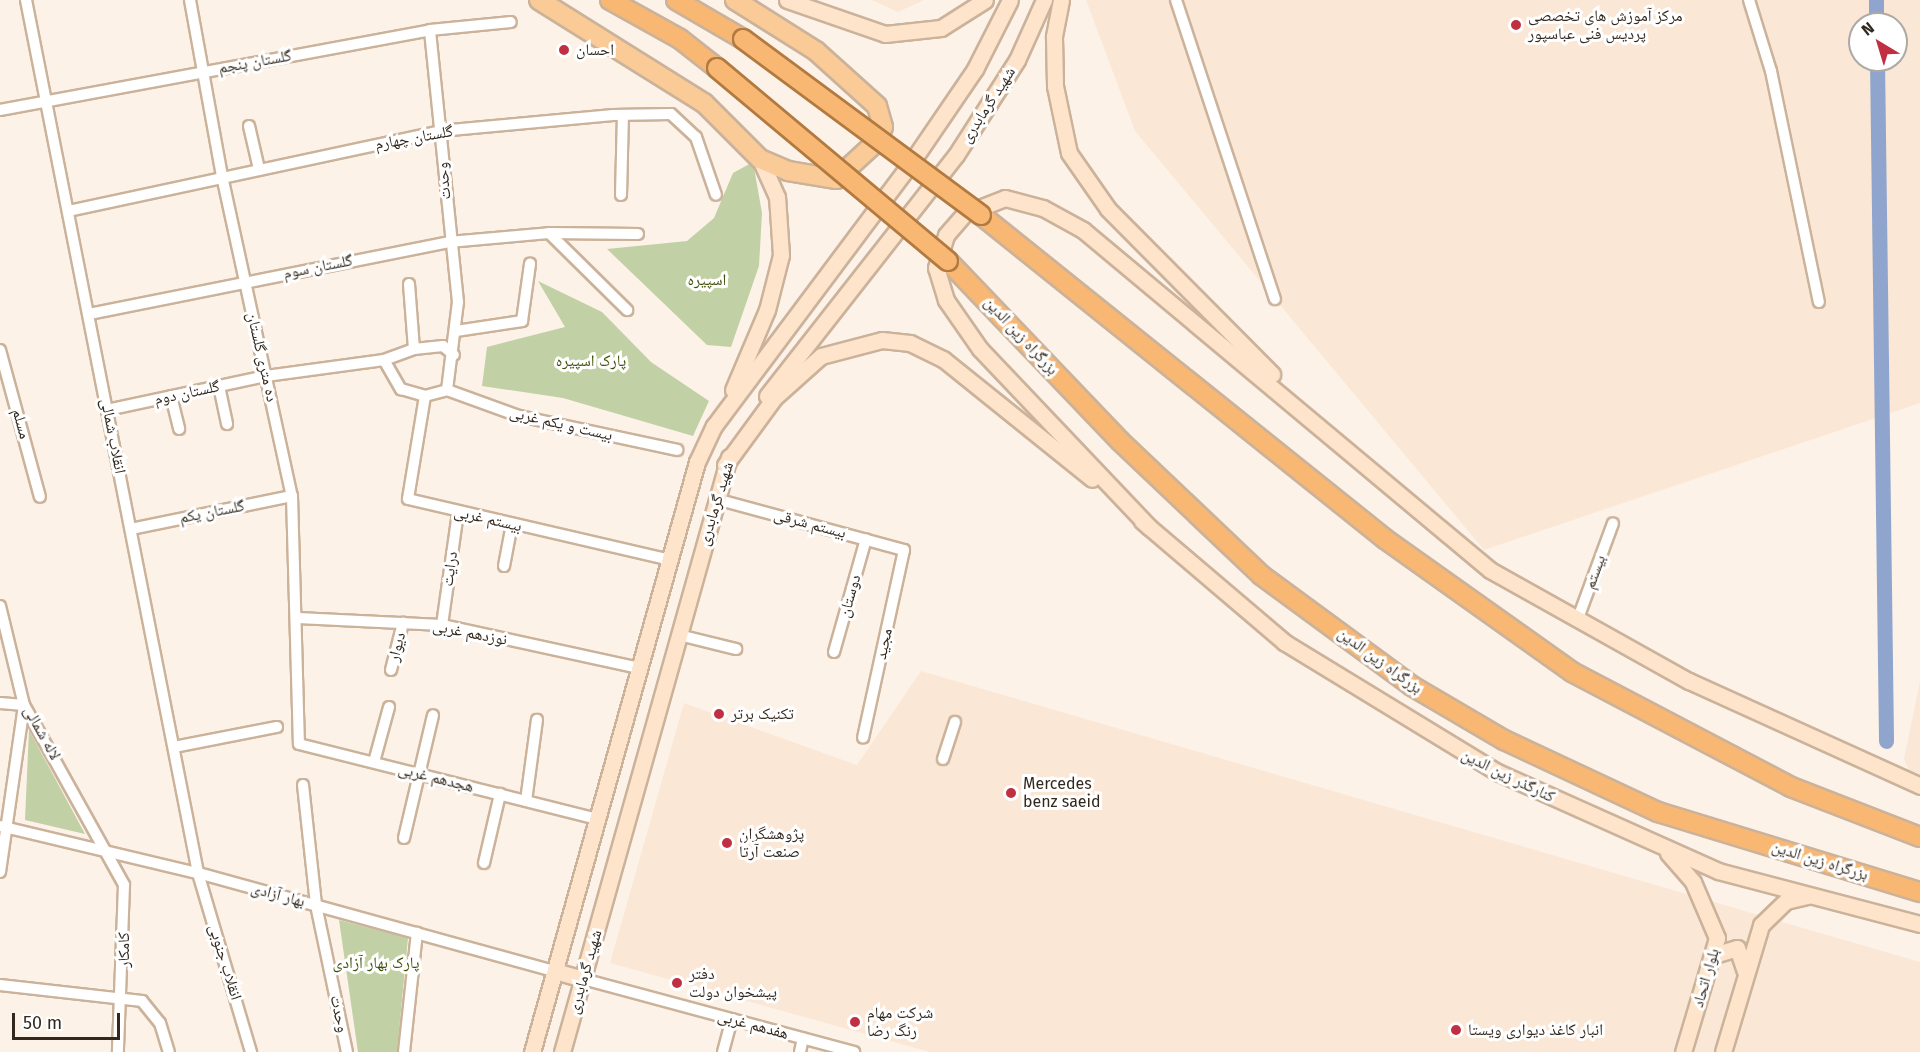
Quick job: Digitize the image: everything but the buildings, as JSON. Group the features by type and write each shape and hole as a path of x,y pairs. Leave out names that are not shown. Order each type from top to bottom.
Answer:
{"highway":[{"name":"بزرگراه زین الدین","path":"610,0 680,39 948,261 1120,441 1261,575 1412,686 1504,740 1658,812 1920,892"},
{"path":"676,0 743,39 981,215 1385,539 1572,672 1791,787 1920,837"}],"main road":[{"path":"539,0 704,104 760,159 777,196 781,255 767,310 723,414"},
{"path":"735,0 816,51 860,87 877,106 883,128 865,156 836,179 788,171 760,159"},
{"path":"788,0 885,34 941,28 986,0"},
{"name":"شهید گرمابدری","path":"532,1052 697,462 723,414 915,157 975,69 1011,0"},
{"name":"شهید گرمابدری","path":"562,1052 725,465 769,393 956,155 1017,60 1044,0"},
{"path":"1061,0 1054,37 1055,86 1069,153 1108,210 1174,281 1344,446"},
{"path":"1149,527 980,349 946,300 936,268 946,235 964,214 987,201 1005,198 1043,208 1083,230 1490,570 1577,621 1689,681 1920,786"},
{"path":"725,465 774,398 821,357 882,340 910,343 980,385 1149,527"},
{"name":"کنارگذر زین الدین","path":"1149,527 1284,642 1442,743 1718,871 1920,924"},
{"name":"بلوار اتحاد","path":"1662,847 1682,866 1702,898 1717,938 1714,955 1683,1052"},
{"path":"1723,1052 1745,971 1761,925 1786,901 1809,895"},
{"path":"1714,955 1737,948 1745,971"},
{"path":"555,970 583,979"}],"street":[{"name":"انقلاب شمالی","path":"26,0 198,873"},
{"name":"ده متری گلستان","path":"190,0 222,176 292,496 298,618 297,718"},
{"path":"1176,0 1275,299"},
{"path":"1749,0 1771,71 1819,302"},
{"name":"گلستان پنجم","path":"0,110 430,30 511,22"},
{"name":"وحدت","path":"430,30 450,242 458,302 454,355 447,390"},
{"name":"گلستان چهارم","path":"69,211 222,176 440,131 623,115 671,114 696,137 716,195"},
{"path":"621,195 623,115"},
{"path":"249,126 259,169"},
{"path":"549,233 627,310"},
{"name":"گلستان سوم","path":"89,314 450,242 549,233 638,234"},
{"path":"456,331 522,321 530,264"},
{"path":"409,284 414,349"},
{"path":"266,376 384,360 414,349 443,346 454,355"},
{"name":"مسلم","path":"0,350 40,497"},
{"path":"384,360 401,389 425,396 447,390"},
{"name":"گلستان دوم","path":"107,410 266,376"},
{"path":"219,386 227,424"},
{"name":"بیست و یکم غربی","path":"447,390 519,416 677,450"},
{"path":"171,396 179,429"},
{"name":"بیستم غربی","path":"425,396 408,498 458,512 670,560"},
{"name":"گلستان یکم","path":"131,529 292,496"},
{"name":"بیستم شرقی","path":"716,499 904,550"},
{"name":"درایت","path":"442,625 458,512"},
{"name":"بیستم","path":"1577,621 1614,523"},
{"path":"504,566 512,524"},
{"name":"دوستان","path":"834,652 866,539"},
{"name":"مجید","path":"863,738 904,550"},
{"name":"لاله شمالی","path":"0,606 14,645 24,705 109,851"},
{"name":"نوزدهم غربی","path":"298,618 442,625 640,669"},
{"name":"دیوار","path":"391,670 403,623"},
{"path":"679,635 736,649"},
{"path":"0,644 14,645"},
{"path":"0,703 24,705 0,872"},
{"path":"374,762 389,707"},
{"path":"404,838 434,715"},
{"name":"هجدهم غربی","path":"297,718 299,744 598,819"},
{"path":"526,801 537,720"},
{"path":"943,759 955,722"},
{"path":"174,747 277,727"},
{"path":"303,785 316,905"},
{"path":"484,863 500,794"},
{"name":"بهار آزادی","path":"5,827 198,873 555,970"},
{"name":"کامکار","path":"109,851 124,885 123,996 118,1052"},
{"name":"انقلاب جنوبی","path":"198,873 251,1052"},
{"name":"وحدت","path":"316,905 347,1052"},
{"path":"404,1052 417,933"},
{"name":"هفدهم غربی","path":"583,979 854,1052"},
{"path":"0,985 123,996 142,1001 160,1023 170,1052"},
{"path":"723,1052 732,1019"},
{"path":"800,1052 803,1038"}],"shaded area":[{"path":"872,0 924,0 898,12"},
{"path":"1086,0 1920,0 1920,403 1484,550 1135,131"},
{"path":"921,671 1920,962 1920,1052 930,1052 610,963 684,703 857,765"},
{"path":"1920,681 1920,774 1909,770 1904,759"}],"green space":[{"name":"اسپیره","path":"753,162 762,213 759,266 731,347 707,345 607,249 687,241 714,218 733,173"},
{"name":"پارک اسپیره","path":"538,281 602,312 651,362 709,401 693,436 563,398 482,386 487,347 565,327"},
{"path":"29,730 85,834 25,820"},
{"name":"پارک بهار آزادی","path":"339,920 408,938 397,1052 358,1052"}],"waterway":[{"path":"1876,0 1876,12"},
{"path":"1877,72 1886,741"}],"place":[{"name":"مرکز آموزش های تخصصی پردیس فنی عباسپور","path":"1516,25"},
{"name":"احسان","path":"564,50"},
{"name":"تکنیک برتر","path":"719,714"},
{"name":"Mercedes benz saeid","path":"1011,793"},
{"name":"پژوهشگران صنعت آرتا","path":"727,843"},
{"name":"دفتر پیشخوان دولت","path":"677,983"},
{"name":"شرکت مهام رنگ رضا","path":"855,1022"},
{"name":"انبار کاغذ دیواری ویستا","path":"1456,1030"}]}
